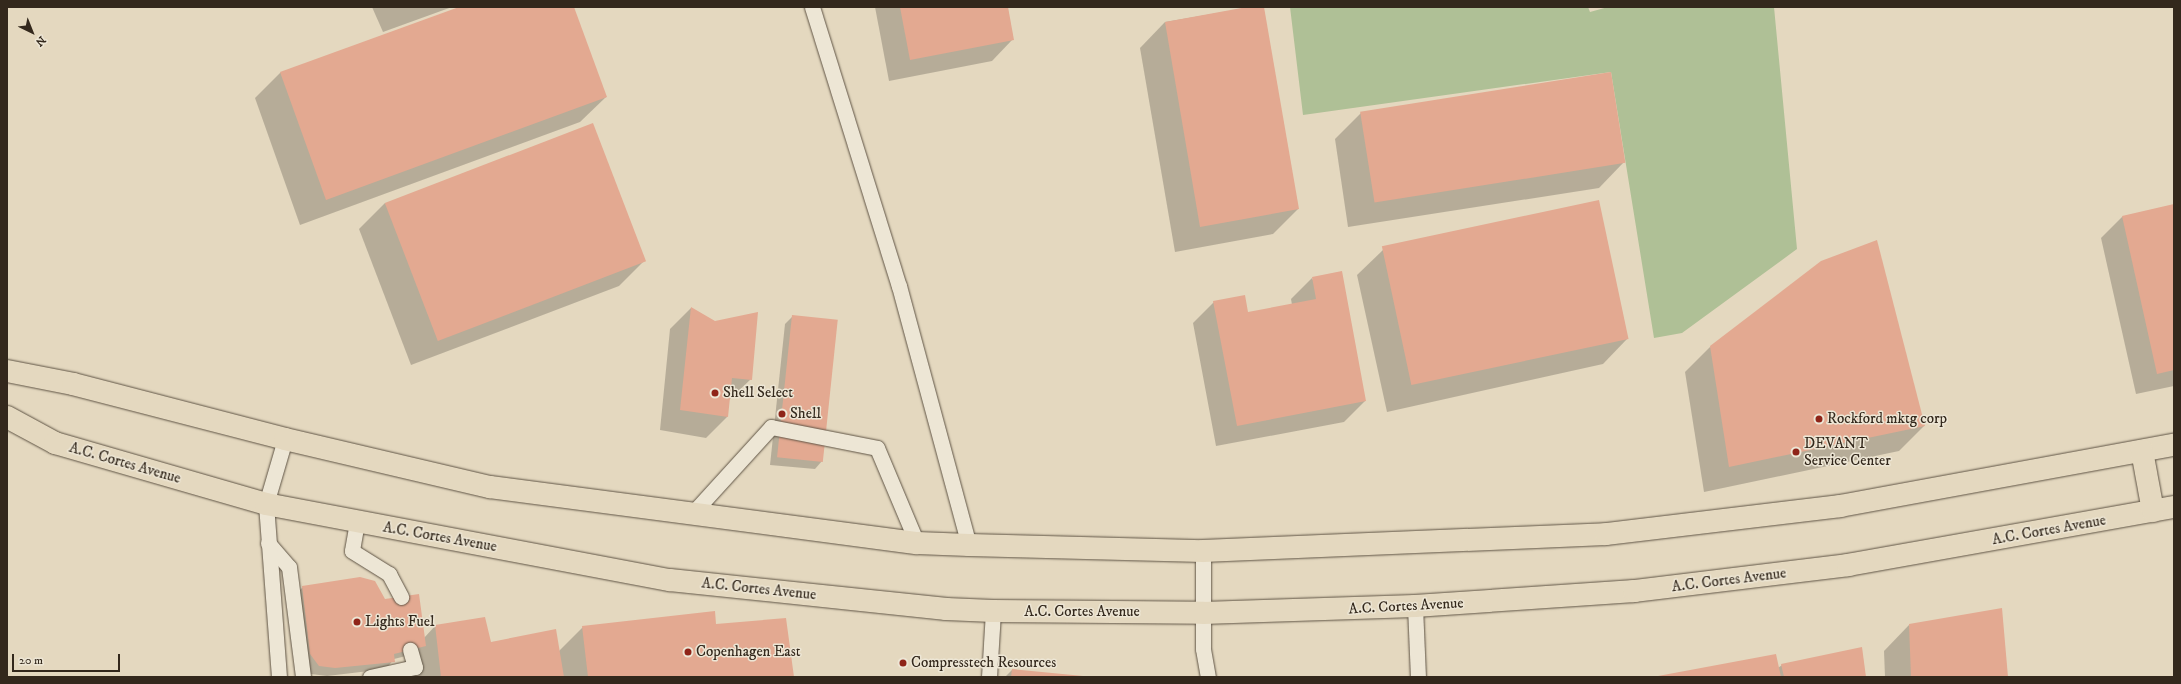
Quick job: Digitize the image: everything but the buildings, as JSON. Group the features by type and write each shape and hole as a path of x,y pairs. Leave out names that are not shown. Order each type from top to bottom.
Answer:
{"main road":[{"path":"7,371 73,384 285,440 490,487 691,515 917,543 969,546 1203,551 1606,534 1840,506 2174,445"},
{"name":"A.C. Cortes Avenue","path":"7,417 55,443 266,504 357,522 670,580 938,608 992,611 1203,613 1415,606 1634,591 1848,565 2174,508"},
{"path":"2142,451 2153,511"}],"lane":[{"path":"812,7 899,286 969,546"},
{"path":"691,515 771,428 877,448 917,543"},
{"path":"279,677 266,504 285,440"},
{"path":"357,522 352,551 389,574 401,596"},
{"path":"268,543 289,567 303,677"},
{"path":"1203,551 1203,649 1208,677"},
{"path":"1415,606 1418,677"},
{"path":"989,677 992,611"},
{"path":"370,677 414,667 410,650"}],"green space":[{"path":"1290,7 1588,7 1590,12 1608,7 1774,7 1797,249 1682,333 1654,338 1611,72 1303,115"}],"place":[{"name":"Shell Select","path":"715,393"},
{"name":"Shell","path":"782,414"},
{"name":"Rockford mktg corp","path":"1819,419"},
{"name":"DEVANT Service Center","path":"1796,452"},
{"name":"Lights Fuel","path":"357,622"},
{"name":"Copenhagen East","path":"688,652"},
{"name":"Compresstech Resources","path":"903,663"}]}
